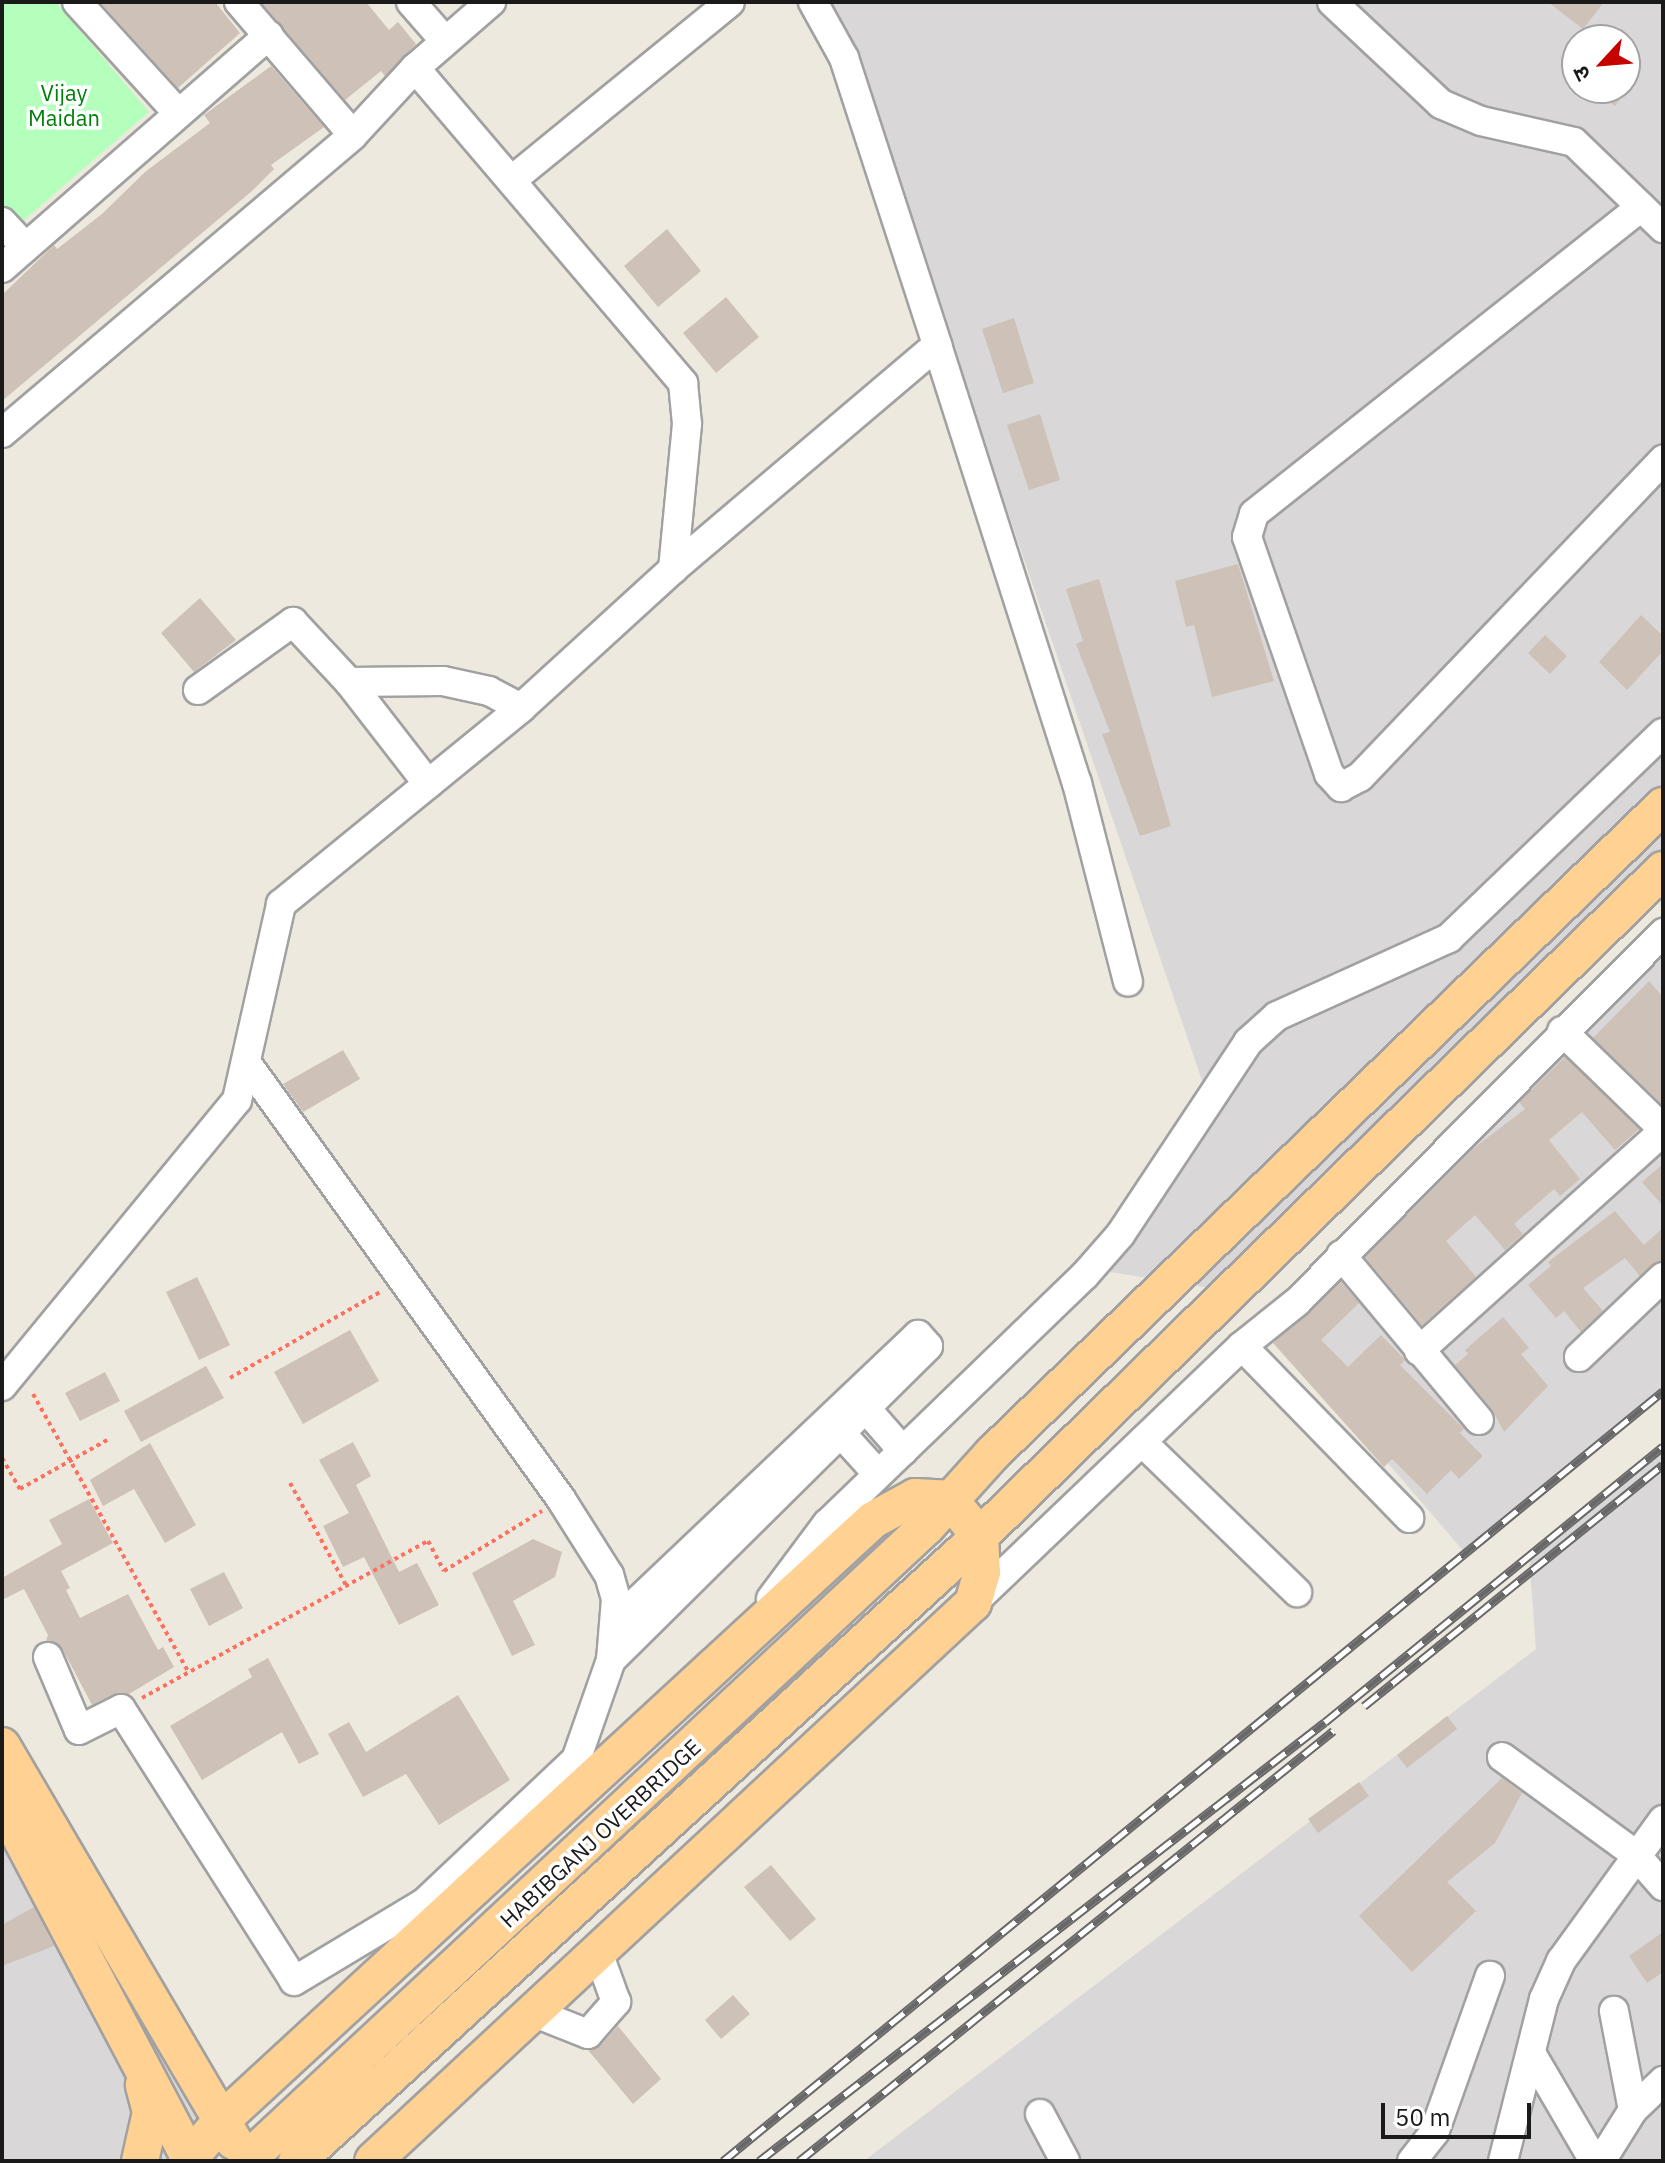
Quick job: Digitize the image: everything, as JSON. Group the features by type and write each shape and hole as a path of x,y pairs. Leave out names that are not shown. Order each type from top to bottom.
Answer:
{"main road":[{"name":"HABIBGANJ OVERBRIDGE","path":"246,2161 705,1734 1663,806"},
{"name":"HABIBGANJ OVERBRIDGE","path":"297,2161 980,1536 1663,870"},
{"path":"2,1802 189,2160 222,2120 873,1520 915,1497 949,1499 980,1536 982,1572 973,1603 599,1955 373,2161"},
{"path":"2,1746 246,2161"},
{"path":"2,1825 143,2083 151,2112 140,2161"}],"street":[{"path":"77,2 177,112"},
{"path":"239,2 353,135"},
{"path":"411,2 445,41"},
{"path":"5,423 353,135 415,68 491,2"},
{"path":"512,180 730,2"},
{"path":"813,2 844,58 937,345 1077,783 1128,982"},
{"path":"1332,2 1441,104 1481,121 1574,142 1663,228"},
{"path":"2,268 177,112 269,35"},
{"path":"415,68 683,383 687,424 673,569"},
{"path":"1641,207 1254,514 1247,537 1329,774 1341,787 1360,777 1660,471"},
{"path":"2,222 25,247"},
{"path":"2,1386 237,1100 281,904 521,708 673,569 937,345"},
{"path":"198,690 293,622 349,682 428,784"},
{"path":"349,682 443,681 489,691 521,708"},
{"path":"736,1644 827,1524 1120,1235 1248,1042 1277,1016 1449,938 1663,733"},
{"path":"973,1603 1242,1346 1289,1310 1562,1031 1663,933"},
{"path":"1419,1351 1663,1130 1562,1031"},
{"path":"48,1657 79,1730 121,1709 294,1981 424,1903 576,1760 611,1660 615,1623 609,1575 561,1499 405,1278 242,1076"},
{"path":"2,1364 220,1098 242,1076"},
{"path":"1341,1255 1479,1420"},
{"path":"1579,1357 1663,1277"},
{"path":"1242,1346 1409,1518"},
{"path":"611,1660 860,1402 903,1451"},
{"path":"835,1427 878,1474"},
{"path":"615,1623 835,1427"},
{"path":"1142,1442 1297,1592"},
{"path":"1502,1757 1635,1854 1663,1886"},
{"path":"1503,2161 1544,1999 1561,1961 1635,1854 1663,1820"},
{"path":"535,2013 588,2034 616,2002 599,1955"},
{"path":"1412,2161 1434,2133 1490,1976"},
{"path":"1614,2011 1633,2110"},
{"path":"1531,2053 1594,2161"},
{"path":"1601,2161 1633,2110 1663,2081"},
{"path":"1040,2114 1065,2161"}],"path":[{"path":"230,1378 405,1278"},
{"path":"33,1394 189,1673"},
{"path":"2,1458 20,1489 109,1439"},
{"path":"290,1483 347,1587"},
{"path":"121,1709 428,1541 444,1571 561,1499"}],"shaded area":[{"path":"820,2 1663,2 1663,850 1228,1291 1092,1269 1209,1101 844,32"},
{"path":"1663,933 1663,1392 1466,1554 1266,1321"},
{"path":"1663,1450 1663,2161 864,2161 1536,1649 1529,1556"},
{"path":"2,1754 220,2161 2,2161"}],"green space":[{"name":"Vijay Maidan","path":"2,2 56,2 149,112 15,228 2,213"}],"building":[{"path":"100,2 215,2 240,33 178,88"},
{"path":"261,2 366,2 389,30 398,22 416,44 385,76 381,71 345,100"},
{"path":"1548,2 1604,2 1587,24 1577,24"},
{"path":"271,66 324,127 271,165 274,169 252,191 2,401 2,295 54,245 57,249 102,214 145,172 210,123 204,115"},
{"path":"667,229 701,271 658,307 624,266"},
{"path":"726,297 759,337 716,373 683,333"},
{"path":"1014,318 1034,383 1003,393 982,329"},
{"path":"1040,414 1060,480 1029,490 1007,425"},
{"path":"1238,564 1274,681 1212,697 1194,625 1186,627 1175,581"},
{"path":"1099,579 1171,826 1140,836 1102,734 1110,732 1076,644 1083,641 1066,589"},
{"path":"200,598 236,640 194,672 161,633"},
{"path":"1641,615 1663,636 1663,651 1627,690 1599,662"},
{"path":"1545,635 1567,656 1550,674 1528,653"},
{"path":"1649,981 1663,997 1663,1105 1593,1038"},
{"path":"343,1050 360,1079 303,1112 283,1084"},
{"path":"1565,1057 1639,1129 1615,1150 1582,1112 1549,1140 1580,1179 1560,1196 1554,1189 1514,1224 1523,1234 1505,1250 1475,1215 1446,1241 1476,1277 1422,1325 1365,1257 1474,1148 1525,1109 1519,1102"},
{"path":"1663,1164 1663,1206 1642,1182"},
{"path":"1615,1211 1644,1245 1663,1228 1663,1260 1640,1276 1625,1258 1583,1288 1603,1311 1581,1332 1564,1311 1556,1318 1528,1285 1551,1266 1548,1262"},
{"path":"197,1277 230,1345 199,1360 166,1292"},
{"path":"1341,1282 1359,1303 1321,1340 1348,1367 1381,1335 1405,1360 1400,1365 1464,1429 1460,1433 1483,1456 1459,1479 1451,1470 1427,1494 1392,1459 1384,1467 1273,1343"},
{"path":"1503,1317 1529,1348 1521,1354 1548,1386 1504,1432 1492,1409 1455,1365 1468,1354 1465,1350"},
{"path":"350,1330 379,1381 303,1424 274,1372"},
{"path":"206,1366 224,1398 141,1442 124,1411"},
{"path":"105,1372 120,1401 80,1421 65,1393"},
{"path":"353,1442 371,1476 356,1485 399,1572 417,1563 439,1605 399,1625 364,1557 343,1567 323,1526 349,1513 319,1460"},
{"path":"150,1443 196,1525 165,1543 134,1489 103,1506 90,1480"},
{"path":"89,1499 113,1543 61,1571 70,1588 66,1590 80,1618 128,1594 158,1650 163,1647 174,1667 129,1694 114,1694 92,1705 63,1650 46,1641 48,1635 24,1589 2,1600 2,1578 62,1544 49,1520"},
{"path":"533,1539 562,1552 555,1577 513,1601 535,1645 512,1656 472,1573"},
{"path":"224,1572 243,1608 209,1626 190,1589"},
{"path":"268,1658 319,1754 299,1764 282,1732 202,1780 170,1726 252,1677 248,1669"},
{"path":"458,1695 510,1780 439,1825 406,1774 363,1797 328,1734 349,1722 366,1752"},
{"path":"1447,1716 1457,1729 1407,1768 1397,1755"},
{"path":"1502,1778 1522,1793 1495,1843 1447,1882 1476,1911 1412,1972 1359,1916"},
{"path":"1359,1782 1369,1796 1318,1833 1308,1819"},
{"path":"771,1865 816,1919 790,1941 744,1887"},
{"path":"34,1907 54,1946 2,1966 2,1925"},
{"path":"1663,1932 1663,1972 1647,1983 1629,1956"},
{"path":"733,1995 750,2014 721,2039 705,2020"},
{"path":"618,2026 661,2079 633,2104 588,2050 600,2046"}],"railway":[{"path":"723,2161 1663,1391"},
{"path":"759,2161 1325,1722 1663,1446"},
{"path":"1364,1706 1663,1465"},
{"path":"799,2161 1333,1731"}]}
